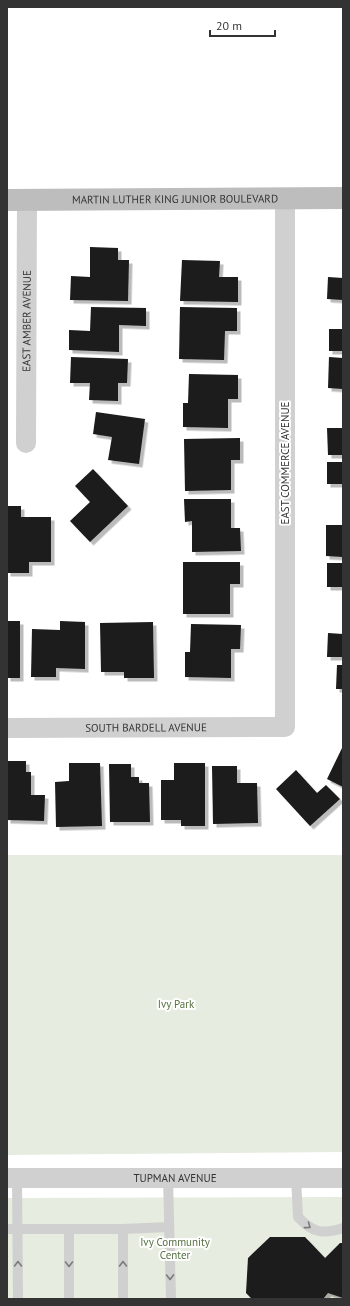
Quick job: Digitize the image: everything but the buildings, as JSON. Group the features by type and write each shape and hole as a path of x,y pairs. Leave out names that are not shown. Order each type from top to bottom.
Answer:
{"street":[{"name":"EAST COMMERCE AVENUE","path":"285,198 285,727"},
{"name":"MARTIN LUTHER KING JUNIOR BOULEVARD","path":"17,200 343,198"},
{"name":"EAST AMBER AVENUE","path":"17,200 26,443"},
{"name":"SOUTH BARDELL AVENUE","path":"7,728 285,727"},
{"name":"TUPMAN AVENUE","path":"12,1178 343,1178"}],"lane":[{"path":"12,1178 18,1229 18,1299"},
{"path":"168,1178 171,1299"},
{"path":"296,1178 298,1217 307,1227 316,1231 333,1232 343,1228"},
{"path":"7,1229 123,1229 169,1227"},
{"path":"69,1229 69,1299"},
{"path":"123,1229 123,1299"}],"green space":[{"name":"Ivy Park","path":"7,855 343,855 343,1152 7,1155"},
{"name":"Ivy Community Center","path":"343,1197 343,1299 7,1299 7,1198"}]}
